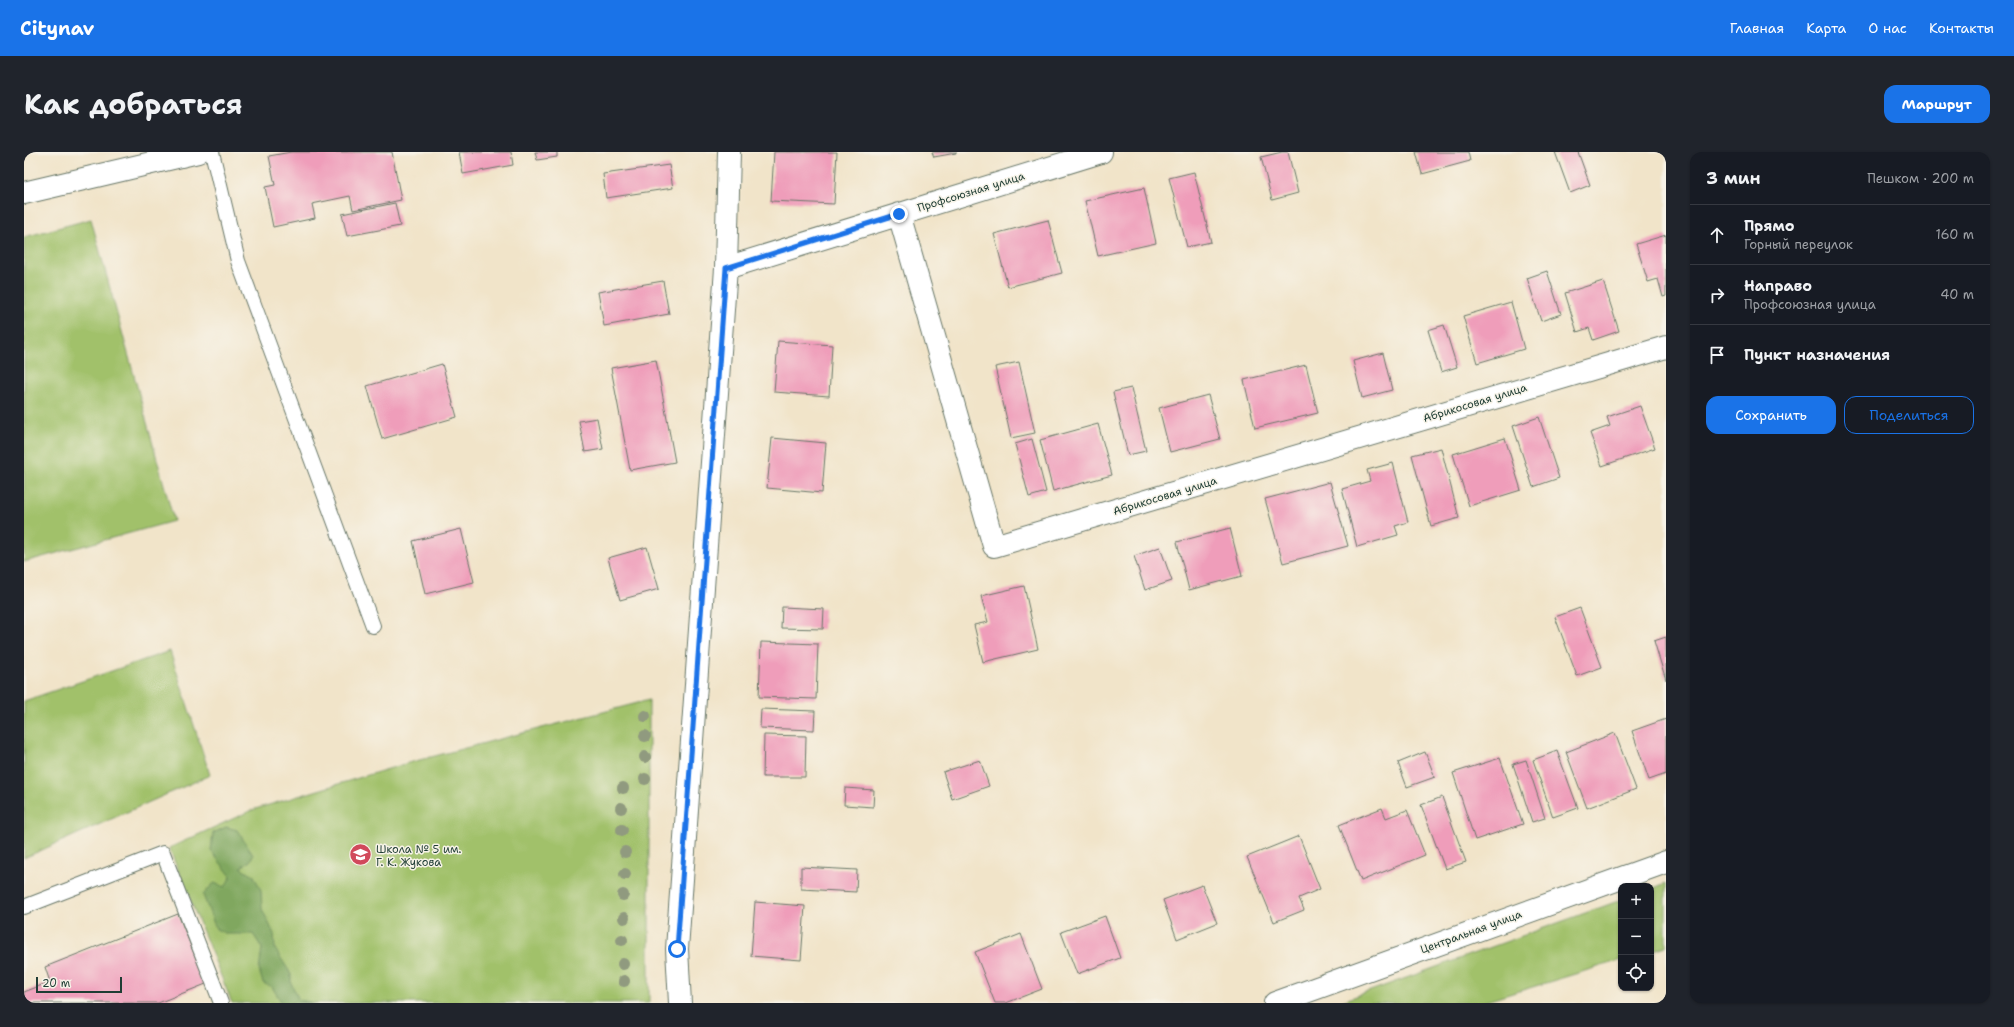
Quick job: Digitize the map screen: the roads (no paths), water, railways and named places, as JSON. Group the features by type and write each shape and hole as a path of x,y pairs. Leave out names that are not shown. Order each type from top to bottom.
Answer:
{"street":[{"path":"24,192 198,152"},
{"path":"680,1003 677,949 726,268 729,152"},
{"name":"Профсоюзная улица","path":"726,268 1101,152"},
{"name":"Абрикосовая улица","path":"899,214 994,546 1666,347"},
{"name":"Центральная улица","path":"1275,1003 1666,862"}],"lane":[{"path":"212,152 238,260 373,626"},
{"path":"24,907 163,853 221,1003"}],"place":[{"name":"Школа № 5 им. Г. К. Жукова","path":"360,855"}]}
